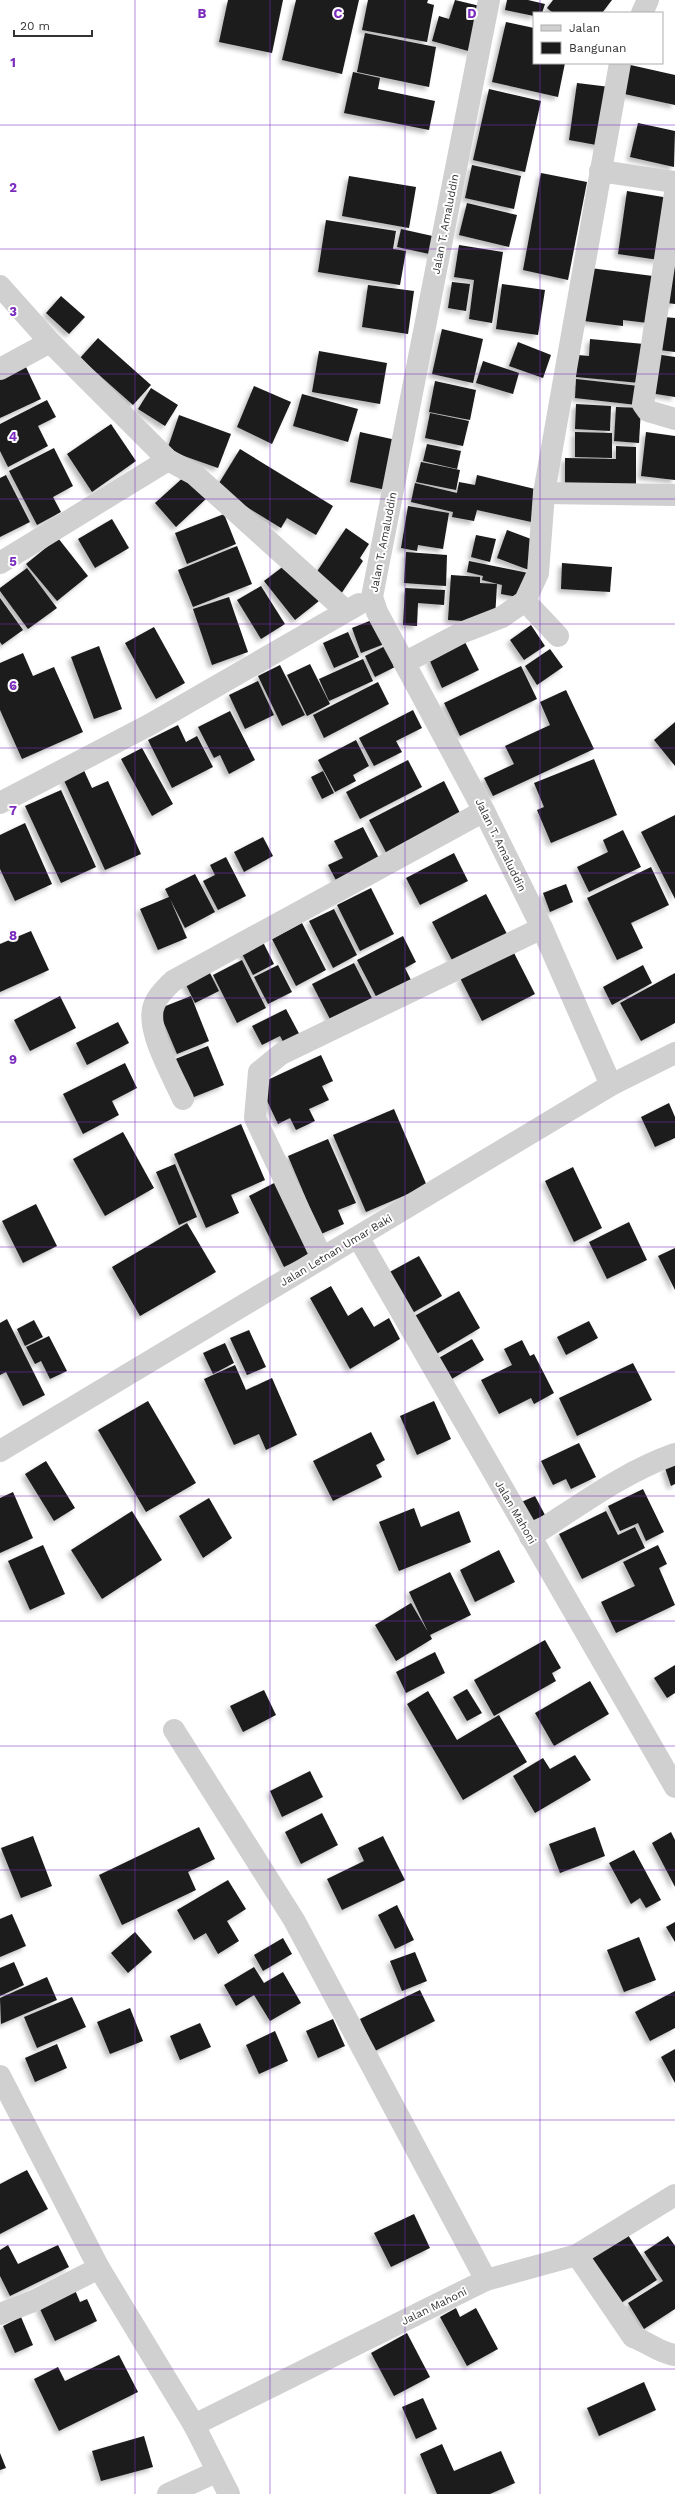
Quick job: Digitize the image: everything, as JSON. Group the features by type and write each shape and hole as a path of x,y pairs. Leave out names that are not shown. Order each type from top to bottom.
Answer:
{"street":[{"name":"Jalan T. Amaluddin","path":"490,0 372,597 377,612 484,811 542,928 611,1085"},
{"path":"642,12 648,0"},
{"path":"404,663 461,633 502,616 525,601 538,573 544,493 620,64"},
{"path":"600,171 675,182"},
{"path":"675,193 643,404 648,411 675,419"},
{"path":"0,286 50,342 168,460 194,474 346,611"},
{"path":"0,368 50,342"},
{"path":"0,563 168,460"},
{"path":"544,493 675,495"},
{"path":"0,803 149,725 372,597"},
{"path":"525,601 558,636"},
{"path":"183,1099 154,1031 151,1016 154,1003 162,991 173,981 484,811"},
{"path":"322,1258 255,1118 259,1072 281,1054 542,928"},
{"name":"Jalan Letnan Umar Baki","path":"0,1451 611,1085 675,1053"},
{"name":"Jalan Mahoni","path":"358,1236 675,1787"},
{"path":"530,1536 612,1485 656,1461 675,1454"},
{"path":"174,1730 294,1920 486,2280"},
{"path":"0,2076 99,2268 194,2425 216,2472 229,2494"},
{"name":"Jalan Mahoni","path":"194,2425 486,2280 576,2255 675,2195"},
{"path":"576,2255 633,2337 644,2341 662,2353 675,2356"},
{"path":"0,2314 36,2300 99,2268"},
{"path":"168,2494 216,2472"}],"building":[{"path":"228,0 283,0 272,53 219,42"},
{"path":"296,0 359,0 342,74 282,60"},
{"path":"368,0 428,0 427,3 434,5 427,42 362,30"},
{"path":"455,0 484,7 472,52 432,41 439,16 449,19"},
{"path":"507,0 528,0 545,4 542,12 533,12 533,16 505,10"},
{"path":"553,0 612,0 603,12 552,12 547,8"},
{"path":"506,22 533,28 533,64 565,64 558,97 492,82"},
{"path":"365,33 436,47 429,87 357,72"},
{"path":"626,64 675,75 675,105 620,93"},
{"path":"353,72 380,78 378,89 435,101 429,130 344,113"},
{"path":"577,83 610,87 602,146 569,140"},
{"path":"489,89 541,101 525,172 473,160"},
{"path":"638,123 675,131 674,167 630,157"},
{"path":"472,165 521,176 514,209 465,198"},
{"path":"541,173 587,182 568,280 523,270"},
{"path":"349,176 416,187 409,228 342,216"},
{"path":"627,191 669,198 659,260 618,254"},
{"path":"467,203 517,215 509,247 459,235"},
{"path":"326,220 396,231 393,249 406,251 400,285 318,272"},
{"path":"401,229 437,237 434,255 397,247"},
{"path":"675,236 675,304 667,303"},
{"path":"459,245 503,252 492,323 469,319 474,280 454,277"},
{"path":"590,268 653,276 648,323 623,320 623,326 584,321"},
{"path":"452,282 470,284 466,311 448,308"},
{"path":"502,284 545,290 538,335 496,329"},
{"path":"368,285 414,291 408,334 362,327"},
{"path":"61,296 85,317 69,334 46,313"},
{"path":"664,317 675,318 675,352 660,350"},
{"path":"442,329 483,339 473,383 432,374"},
{"path":"98,338 151,385 133,405 80,358"},
{"path":"590,339 644,344 640,383 576,377 578,355 589,356"},
{"path":"518,342 551,355 543,378 509,366"},
{"path":"319,351 387,363 380,404 312,392"},
{"path":"655,354 675,357 675,397 650,393"},
{"path":"483,361 519,373 513,394 476,383"},
{"path":"25,365 41,399 0,418 0,377"},
{"path":"576,379 639,386 637,405 575,398"},
{"path":"435,381 476,390 470,420 429,412"},
{"path":"254,386 291,402 272,444 237,427"},
{"path":"151,388 178,405 165,426 138,409"},
{"path":"302,394 358,409 348,442 293,426"},
{"path":"47,400 56,417 38,426 48,446 8,467 0,451 0,424"},
{"path":"576,404 611,406 610,431 575,429"},
{"path":"616,407 641,408 639,443 614,441"},
{"path":"430,413 469,421 463,446 425,438"},
{"path":"179,415 231,434 218,468 167,450"},
{"path":"111,424 136,461 92,492 67,454"},
{"path":"360,432 396,440 386,490 350,482"},
{"path":"575,432 612,433 612,458 575,457"},
{"path":"646,432 675,436 675,480 641,476"},
{"path":"427,444 461,451 457,469 423,461"},
{"path":"616,446 636,447 636,486 565,484 565,458 616,459"},
{"path":"54,448 73,486 53,497 61,512 37,525 9,471"},
{"path":"240,449 333,506 316,535 287,518 281,528 216,488"},
{"path":"421,462 460,470 456,490 416,482"},
{"path":"6,475 30,522 0,537 0,478"},
{"path":"186,475 207,498 176,527 155,503"},
{"path":"477,475 543,491 536,523 477,510 474,521 452,517 453,512 411,502 415,483 457,493 459,482 475,485"},
{"path":"408,506 449,513 443,549 418,545 417,551 401,548"},
{"path":"224,514 236,544 187,564 175,533"},
{"path":"112,519 129,548 95,568 78,539"},
{"path":"346,528 369,544 360,558 363,561 341,594 314,576"},
{"path":"507,530 539,542 529,570 497,558"},
{"path":"476,535 496,539 490,562 471,557"},
{"path":"58,538 88,576 57,601 26,564"},
{"path":"237,546 252,584 193,607 178,570"},
{"path":"406,552 447,555 446,586 404,583"},
{"path":"469,561 528,573 523,598 501,594 502,585 482,580 483,576 467,572"},
{"path":"289,562 319,601 295,620 264,581"},
{"path":"562,563 612,567 610,592 561,589"},
{"path":"27,568 57,608 28,629 0,591 0,588"},
{"path":"451,575 480,577 480,583 497,584 495,618 478,622 448,620"},
{"path":"261,586 285,624 261,639 237,600"},
{"path":"405,588 445,590 444,605 418,603 417,626 403,625"},
{"path":"229,597 248,652 212,665 193,609"},
{"path":"0,598 23,630 2,645 0,642"},
{"path":"377,618 387,643 361,653 352,628"},
{"path":"531,625 545,646 524,660 510,640"},
{"path":"154,627 185,683 156,699 125,643"},
{"path":"348,632 359,657 334,668 323,643"},
{"path":"465,642 479,670 442,688 429,659"},
{"path":"99,646 122,709 94,719 71,657"},
{"path":"385,646 395,667 375,677 365,656"},
{"path":"550,649 563,667 537,685 525,666"},
{"path":"23,653 33,676 54,667 83,732 22,759 0,710 0,663"},
{"path":"363,659 373,681 329,701 319,679"},
{"path":"310,664 330,704 307,716 287,675"},
{"path":"280,665 305,715 282,726 258,676"},
{"path":"521,666 537,699 460,736 444,703"},
{"path":"258,681 274,715 245,729 229,695"},
{"path":"378,682 389,704 324,738 313,715"},
{"path":"566,690 594,749 493,796 484,778 514,764 505,746 550,725 540,702"},
{"path":"413,710 422,728 396,741 402,752 374,766 359,738"},
{"path":"230,711 255,760 229,774 220,755 214,758 198,727"},
{"path":"675,722 675,766 654,740"},
{"path":"178,725 186,742 197,736 213,767 172,788 148,740"},
{"path":"356,740 369,766 353,775 356,781 335,792 318,760"},
{"path":"142,748 173,804 152,816 121,759"},
{"path":"594,759 617,815 551,843 537,810 544,807 534,783"},
{"path":"408,760 422,787 360,819 346,792"},
{"path":"82,766 92,788 108,781 141,854 105,870 62,776"},
{"path":"323,771 334,793 322,799 311,777"},
{"path":"444,781 463,819 389,858 369,820"},
{"path":"61,790 96,867 61,883 25,806"},
{"path":"675,815 675,899 641,832"},
{"path":"25,823 52,884 15,901 0,869 0,835"},
{"path":"363,827 382,864 339,886 328,865 343,858 334,841"},
{"path":"623,830 641,867 589,892 577,867 608,852 603,840"},
{"path":"263,837 273,856 244,872 234,852"},
{"path":"454,853 468,881 420,905 406,878"},
{"path":"226,857 246,896 218,910 203,881 215,875 210,865"},
{"path":"651,867 669,905 631,923 643,948 617,960 587,898"},
{"path":"195,874 215,912 185,928 170,899 187,938 158,950 140,909 169,897 165,889"},
{"path":"566,884 573,902 550,912 543,893"},
{"path":"371,888 394,934 360,951 337,905"},
{"path":"486,894 507,934 453,962 432,922"},
{"path":"334,909 357,955 333,968 309,921"},
{"path":"302,923 326,970 296,986 272,939"},
{"path":"31,931 49,970 0,992 0,944"},
{"path":"403,936 416,962 405,968 413,984 379,1002 357,960"},
{"path":"261,938 274,964 253,975 239,948"},
{"path":"513,951 535,994 482,1021 460,978"},
{"path":"242,960 266,1008 237,1023 213,975"},
{"path":"354,963 375,1004 333,1025 312,984"},
{"path":"206,965 219,991 195,1003 182,977"},
{"path":"278,965 292,992 268,1004 254,977"},
{"path":"643,965 652,983 612,1005 603,987"},
{"path":"675,973 675,1023 641,1041 620,1003"},
{"path":"60,996 76,1028 30,1051 14,1020"},
{"path":"191,996 209,1041 177,1054 158,1009"},
{"path":"286,1009 303,1041 287,1049 280,1036 262,1045 252,1026"},
{"path":"118,1022 129,1043 87,1065 76,1043"},
{"path":"208,1046 224,1085 189,1099 173,1060"},
{"path":"321,1055 333,1081 322,1086 329,1100 309,1109 315,1121 296,1130 290,1118 278,1124 259,1084"},
{"path":"125,1063 137,1088 112,1101 119,1115 83,1134 63,1094"},
{"path":"669,1103 675,1117 675,1138 655,1147 641,1117"},
{"path":"394,1109 427,1186 366,1212 333,1135"},
{"path":"241,1124 265,1180 231,1195 239,1213 206,1228 174,1154"},
{"path":"123,1132 154,1188 105,1216 73,1159"},
{"path":"328,1139 356,1203 338,1210 344,1224 321,1234 288,1156"},
{"path":"175,1164 197,1217 179,1225 156,1172"},
{"path":"573,1167 602,1228 574,1242 545,1181"},
{"path":"280,1180 315,1252 284,1267 249,1196"},
{"path":"36,1204 57,1246 23,1263 2,1221"},
{"path":"629,1222 647,1260 607,1279 589,1242"},
{"path":"187,1223 216,1272 140,1316 112,1267"},
{"path":"675,1248 675,1290 658,1256"},
{"path":"419,1256 442,1296 409,1315 386,1274"},
{"path":"331,1286 348,1316 362,1307 374,1327 389,1318 400,1339 350,1369 310,1298"},
{"path":"459,1291 480,1328 433,1356 411,1318"},
{"path":"7,1319 45,1395 23,1406 6,1372 0,1375 0,1323"},
{"path":"34,1320 43,1337 25,1346 17,1329"},
{"path":"589,1321 598,1338 566,1355 557,1337"},
{"path":"249,1330 266,1367 247,1375 230,1338"},
{"path":"49,1336 67,1371 50,1379 41,1361 35,1364 26,1347"},
{"path":"472,1339 484,1360 450,1380 437,1359"},
{"path":"522,1340 530,1356 534,1354 554,1393 534,1404 531,1398 499,1414 481,1380 512,1365 504,1349"},
{"path":"225,1343 234,1363 213,1374 203,1353"},
{"path":"633,1363 652,1400 577,1436 559,1398"},
{"path":"235,1365 246,1390 272,1378 297,1435 266,1450 259,1434 234,1445 204,1379"},
{"path":"148,1401 196,1483 146,1512 98,1430"},
{"path":"434,1401 451,1439 417,1455 400,1416"},
{"path":"371,1432 385,1460 376,1465 382,1477 333,1501 313,1461"},
{"path":"579,1443 596,1477 571,1489 566,1479 553,1485 541,1461"},
{"path":"46,1461 75,1508 54,1521 25,1474"},
{"path":"675,1465 675,1484 671,1486 665,1468"},
{"path":"643,1489 664,1532 646,1541 638,1523 620,1531 608,1506"},
{"path":"13,1492 33,1538 0,1553 0,1498"},
{"path":"535,1496 545,1515 527,1523 517,1504"},
{"path":"209,1498 232,1538 203,1558 179,1516"},
{"path":"414,1508 421,1527 459,1511 471,1542 399,1571 379,1522"},
{"path":"132,1511 162,1560 102,1599 71,1550"},
{"path":"606,1511 618,1535 635,1527 645,1548 582,1579 559,1534"},
{"path":"43,1545 65,1594 30,1610 8,1561"},
{"path":"658,1545 667,1564 659,1568 675,1605 616,1633 601,1602 635,1586 623,1562"},
{"path":"499,1550 515,1582 475,1602 460,1570"},
{"path":"450,1572 471,1615 430,1635 432,1639 396,1661 375,1625 411,1603 428,1632 409,1592"},
{"path":"545,1640 561,1668 552,1673 556,1681 494,1716 474,1680"},
{"path":"435,1652 445,1673 406,1693 396,1672"},
{"path":"675,1665 675,1693 667,1698 654,1678"},
{"path":"590,1681 609,1714 554,1746 535,1713"},
{"path":"467,1689 482,1713 467,1721 453,1697"},
{"path":"264,1690 276,1715 243,1732 230,1706"},
{"path":"428,1691 457,1740 499,1715 527,1762 463,1800 407,1704"},
{"path":"575,1755 591,1780 535,1813 513,1776 543,1758 550,1769"},
{"path":"310,1771 323,1797 282,1817 270,1791"},
{"path":"322,1813 338,1845 301,1864 285,1832"},
{"path":"199,1827 215,1859 188,1872 196,1890 122,1925 99,1875"},
{"path":"595,1827 605,1856 560,1873 549,1844"},
{"path":"671,1832 675,1840 675,1887 652,1843"},
{"path":"33,1836 52,1886 21,1898 1,1848"},
{"path":"383,1836 405,1880 342,1910 327,1879 364,1861 358,1848"},
{"path":"634,1850 661,1900 646,1908 640,1898 631,1904 609,1863"},
{"path":"228,1880 246,1909 227,1921 239,1941 218,1954 206,1933 194,1940 177,1910"},
{"path":"397,1905 414,1940 395,1949 378,1915"},
{"path":"12,1914 26,1946 0,1957 0,1919"},
{"path":"675,1922 675,1942 666,1927"},
{"path":"135,1932 152,1952 128,1973 111,1953"},
{"path":"639,1937 656,1980 624,1992 607,1950"},
{"path":"283,1938 292,1954 263,1971 254,1955"},
{"path":"415,1952 427,1981 402,1991 390,1961"},
{"path":"14,1962 24,1985 0,1996 0,1968"},
{"path":"254,1967 264,1983 283,1972 301,2003 270,2021 254,1995 236,2006 224,1985"},
{"path":"47,1977 57,2000 1,2024 0,1998"},
{"path":"420,1990 435,2021 375,2051 360,2019"},
{"path":"675,1991 675,2028 650,2041 635,2012"},
{"path":"72,1997 86,2027 37,2048 24,2017"},
{"path":"130,2008 143,2041 110,2054 97,2022"},
{"path":"333,2019 345,2046 318,2058 306,2031"},
{"path":"200,2023 211,2047 180,2060 170,2036"},
{"path":"275,2031 288,2061 259,2074 246,2045"},
{"path":"57,2044 67,2068 35,2082 25,2058"},
{"path":"675,2049 675,2083 661,2057"},
{"path":"27,2170 48,2209 0,2234 0,2184"},
{"path":"414,2214 430,2248 391,2267 374,2233"},
{"path":"628,2235 657,2280 621,2303 592,2258"},
{"path":"668,2236 675,2246 675,2309 644,2329 628,2303 663,2281 644,2252"},
{"path":"8,2245 18,2264 58,2245 69,2267 10,2296 0,2276 0,2250"},
{"path":"75,2290 80,2302 87,2299 97,2321 55,2341 39,2307"},
{"path":"456,2308 460,2317 476,2308 498,2349 467,2366 440,2317"},
{"path":"21,2317 33,2345 15,2353 3,2326"},
{"path":"407,2333 430,2377 394,2396 371,2353"},
{"path":"119,2355 138,2392 59,2431 34,2379 58,2367 65,2381"},
{"path":"644,2382 656,2410 599,2436 587,2408"},
{"path":"423,2398 437,2429 416,2439 402,2407"},
{"path":"144,2436 153,2467 101,2481 92,2451"},
{"path":"442,2444 454,2471 501,2451 515,2483 490,2494 437,2494 420,2454"},
{"path":"0,2453 6,2468 0,2470"}]}
